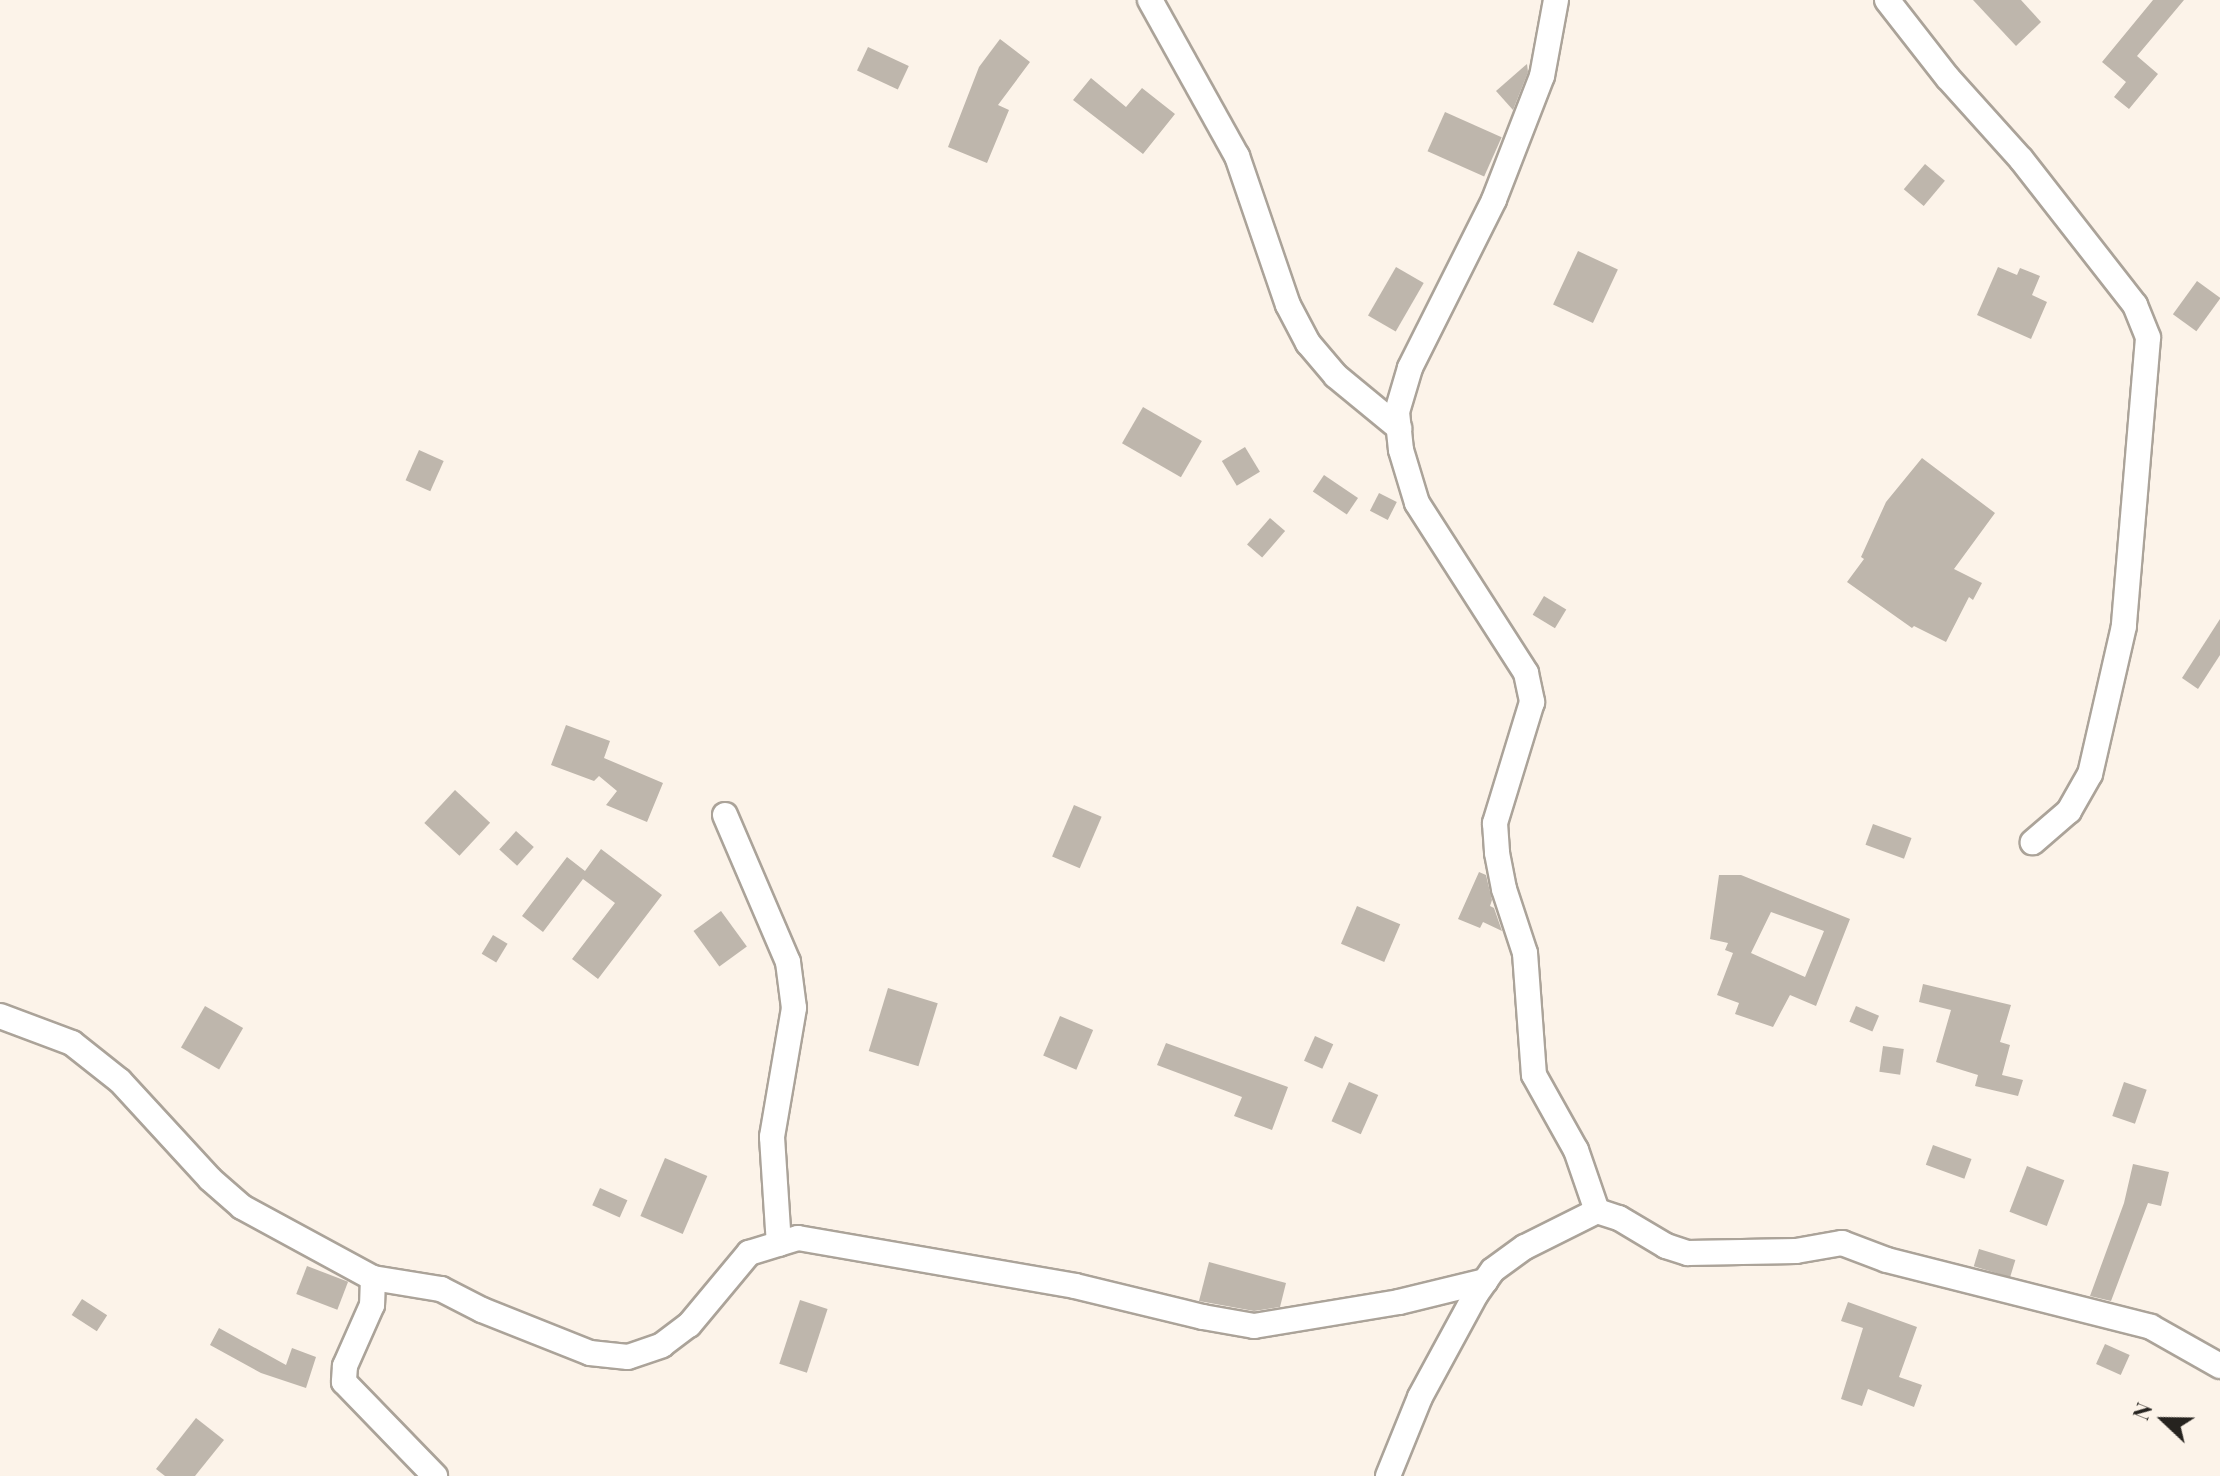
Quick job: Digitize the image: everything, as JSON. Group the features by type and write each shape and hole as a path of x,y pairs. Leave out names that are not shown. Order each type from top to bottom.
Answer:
{"street":[{"path":"1150,0 1237,156 1288,305 1308,343 1336,376 1399,428"},
{"path":"1556,0 1556,20 1542,76 1494,200 1410,368 1397,412 1401,450 1417,503 1526,673 1532,702 1495,823 1497,853 1504,889 1525,953 1534,1075 1576,1150 1597,1211"},
{"path":"1887,0 1948,78 2021,159 2135,305 2148,338 2128,581 2117,656 2090,774 2069,811 2033,842"},
{"path":"725,815 788,962 794,1008 772,1137 779,1244"},
{"path":"0,1016 72,1043 120,1081 210,1179 242,1207 304,1244 373,1278 441,1289 482,1310 590,1353 628,1357 662,1345 689,1325 749,1253 798,1238 1075,1286 1254,1326 1399,1302 1485,1281"},
{"path":"1388,1476 1420,1397 1493,1270 1525,1247 1597,1211 1619,1218 1666,1246 1688,1253 1796,1251 1842,1243 1887,1260 2151,1327 2220,1366"},
{"path":"373,1278 372,1305 345,1366 344,1382 435,1476"}],"building":[{"path":"1973,0 2021,0 2041,22 2016,46"},
{"path":"2153,0 2184,0 2137,56 2158,74 2129,109 2114,97 2126,82 2102,62"},
{"path":"1000,39 1030,62 998,105 1009,110 987,163 948,147 979,67"},
{"path":"868,47 909,66 898,90 857,71"},
{"path":"1527,64 1528,72 1513,110 1496,91"},
{"path":"1091,78 1126,107 1142,88 1175,114 1143,154 1073,100"},
{"path":"1445,112 1502,137 1484,177 1428,151"},
{"path":"1925,164 1945,181 1924,206 1904,189"},
{"path":"1578,251 1618,270 1593,323 1553,304"},
{"path":"1396,267 1424,283 1396,331 1368,315"},
{"path":"1998,267 2017,275 2020,268 2040,276 2032,295 2047,302 2031,339 1977,315"},
{"path":"2197,281 2220,299 2196,331 2173,314"},
{"path":"1143,407 1202,441 1181,477 1122,443"},
{"path":"1245,447 1260,472 1237,486 1222,461"},
{"path":"419,450 444,461 430,491 406,480"},
{"path":"1922,458 1995,513 1954,569 1982,583 1973,600 1969,597 1946,642 1914,626 1912,628 1847,582 1864,559 1861,557 1886,502"},
{"path":"1324,475 1358,498 1347,515 1313,492"},
{"path":"1379,493 1397,502 1388,520 1370,511"},
{"path":"1270,518 1285,531 1262,558 1247,544"},
{"path":"1544,596 1566,609 1555,628 1533,615"},
{"path":"2220,619 2220,655 2198,689 2182,678"},
{"path":"566,725 610,741 604,758 663,783 647,822 606,805 617,791 599,776 594,781 551,765"},
{"path":"455,790 490,823 459,856 424,823"},
{"path":"1074,805 1102,817 1080,868 1052,857"},
{"path":"1873,824 1912,838 1904,859 1865,845"},
{"path":"516,831 534,847 517,866 499,850"},
{"path":"601,849 662,895 598,979 572,959 615,903 583,879 543,932 522,916 567,857 585,871"},
{"path":"1479,872 1486,875 1492,900 1490,906 1494,908 1502,931 1483,922 1480,928 1458,919"},
{"path":"1719,875 1741,875 1850,919 1816,1006 1790,995 1773,1027 1735,1014 1739,1003 1717,995 1733,953 1725,950 1728,943 1710,939","holes":["1771,912 1824,931 1805,977 1751,953"]},
{"path":"1357,906 1400,924 1384,962 1341,944"},
{"path":"721,911 747,947 719,967 693,931"},
{"path":"493,935 508,944 496,963 482,954"},
{"path":"1923,984 2011,1005 2000,1042 2010,1045 2002,1075 2023,1080 2018,1096 1975,1086 1978,1075 1936,1062 1951,1010 1919,1002"},
{"path":"888,988 938,1003 918,1066 869,1051"},
{"path":"205,1006 243,1028 219,1070 181,1048"},
{"path":"1856,1006 1879,1016 1872,1031 1849,1022"},
{"path":"1060,1016 1093,1030 1076,1070 1043,1056"},
{"path":"1315,1036 1333,1044 1322,1069 1304,1061"},
{"path":"1166,1043 1288,1087 1272,1130 1234,1116 1242,1097 1157,1065"},
{"path":"1883,1046 1904,1049 1900,1075 1879,1072"},
{"path":"1349,1082 1378,1095 1361,1134 1332,1121"},
{"path":"2124,1082 2147,1090 2135,1124 2112,1116"},
{"path":"1933,1145 1972,1159 1964,1179 1926,1165"},
{"path":"665,1158 707,1176 683,1234 640,1216"},
{"path":"2133,1164 2169,1172 2161,1206 2148,1203 2111,1301 2090,1296 2124,1203"},
{"path":"2027,1166 2064,1180 2047,1226 2009,1212"},
{"path":"600,1188 627,1200 620,1218 592,1205"},
{"path":"1979,1249 2015,1260 2010,1277 1974,1266"},
{"path":"1209,1262 1286,1283 1280,1307 1254,1311 1199,1301"},
{"path":"307,1266 348,1282 337,1310 296,1294"},
{"path":"82,1299 107,1315 97,1331 72,1315"},
{"path":"800,1300 828,1309 807,1373 779,1364"},
{"path":"1848,1302 1917,1327 1899,1377 1922,1385 1914,1407 1868,1389 1862,1406 1841,1399 1863,1328 1841,1321"},
{"path":"219,1328 286,1365 292,1348 316,1357 306,1388 261,1373 210,1345"},
{"path":"2105,1344 2130,1355 2121,1375 2096,1364"},
{"path":"196,1418 224,1440 195,1476 165,1476 156,1469"}]}
